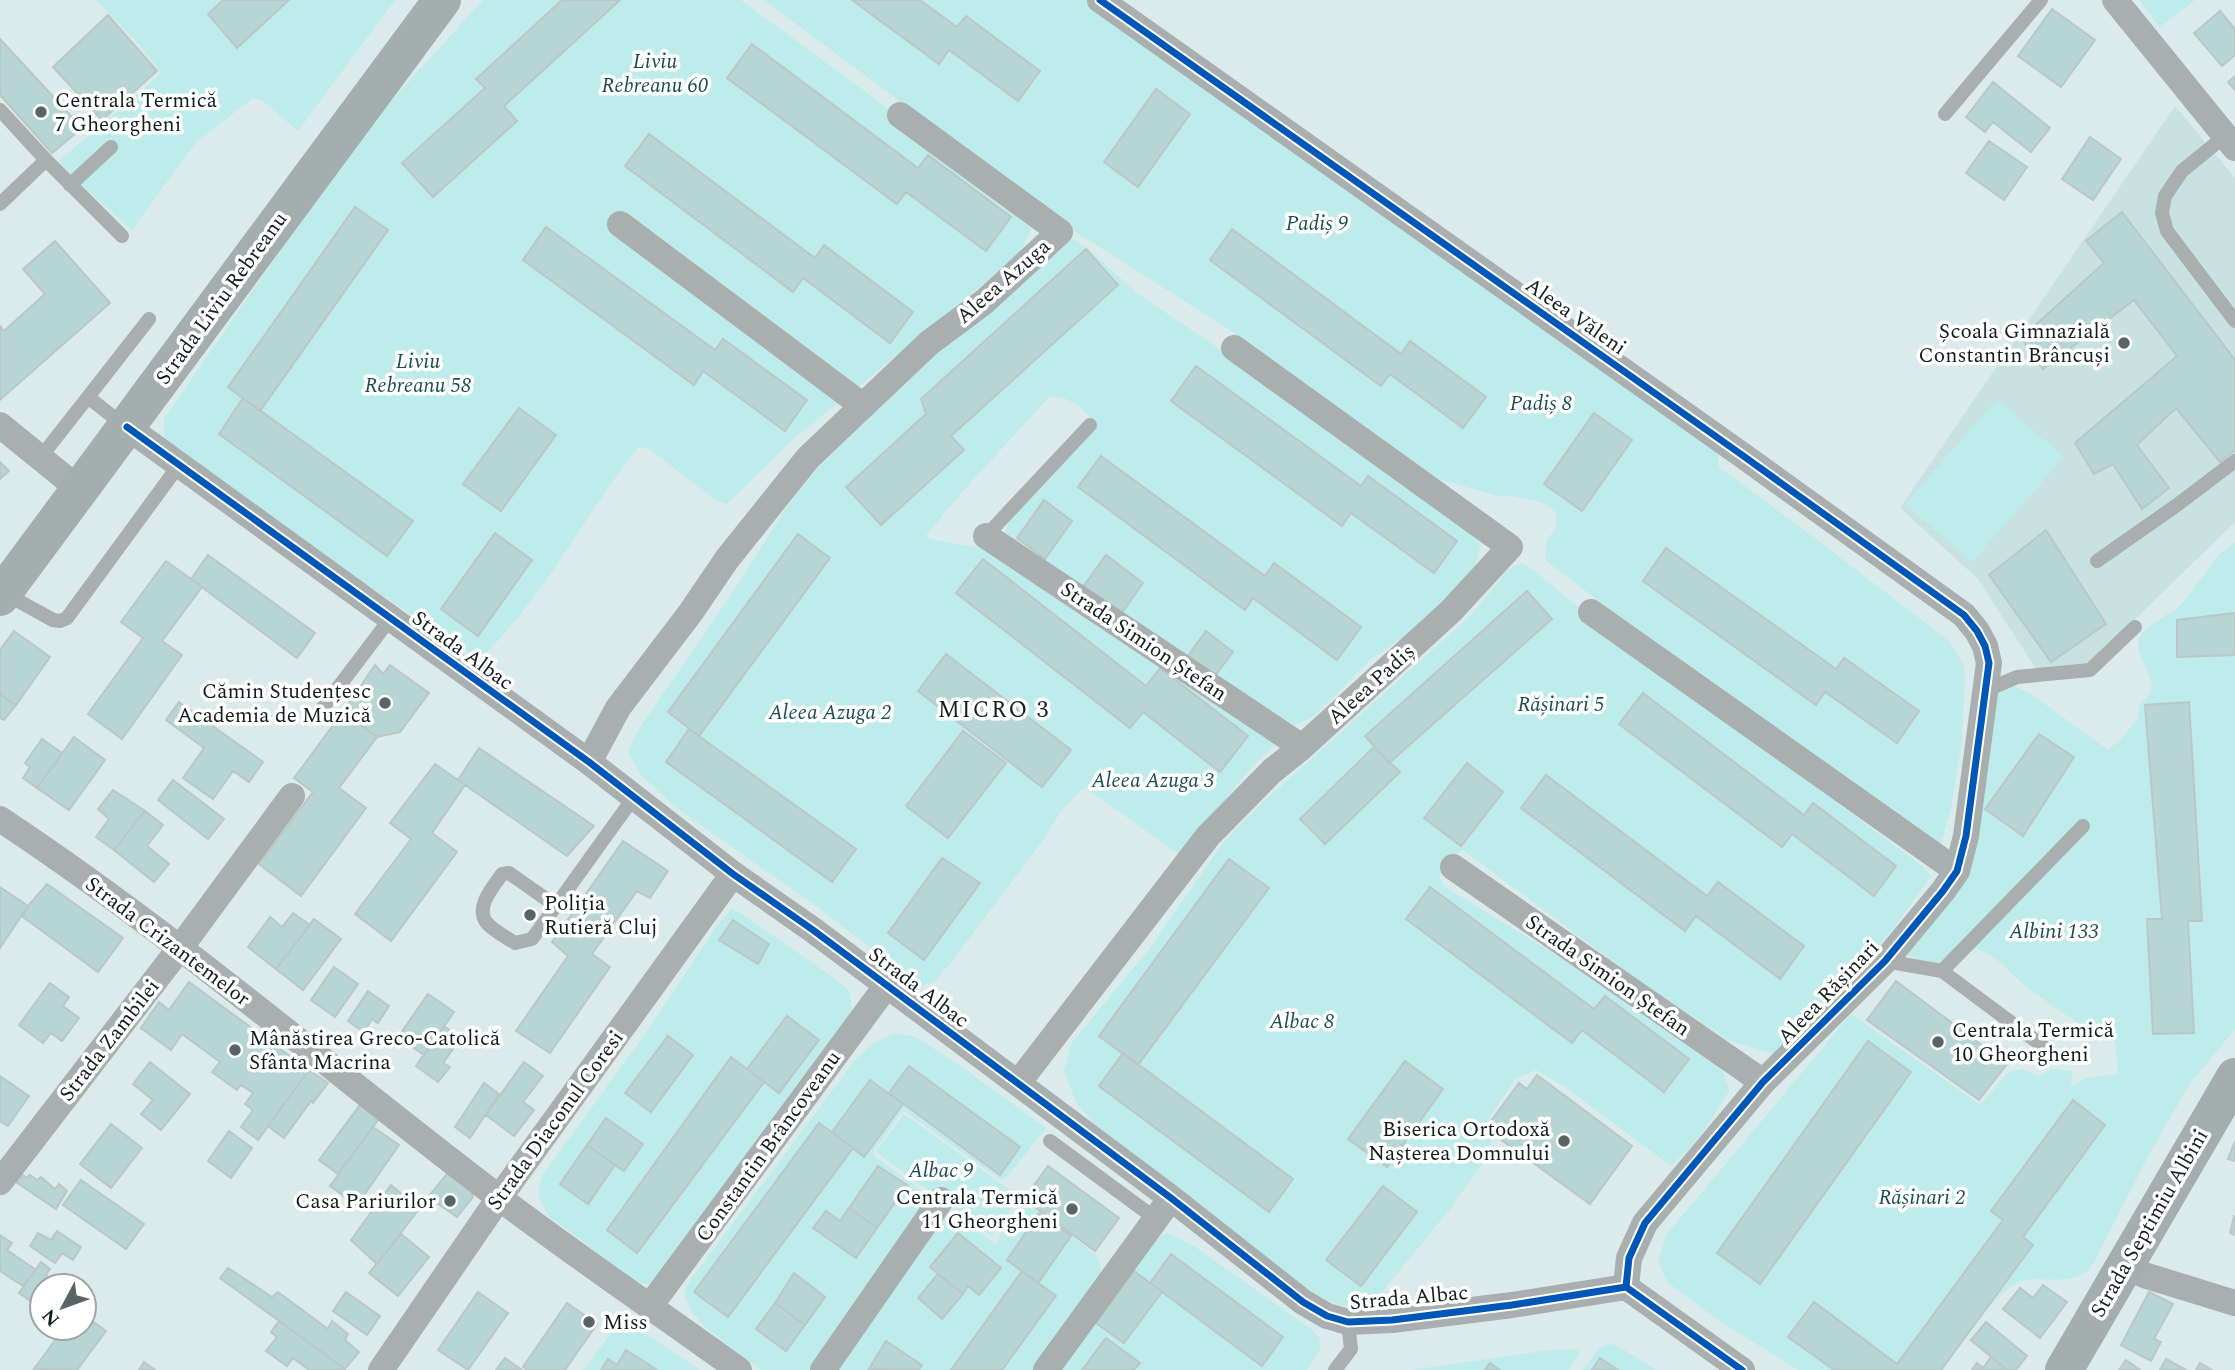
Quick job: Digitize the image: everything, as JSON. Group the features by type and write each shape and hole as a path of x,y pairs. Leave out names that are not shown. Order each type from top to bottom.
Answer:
{"street":[{"name":"Strada Liviu Rebreanu","path":"4,586 127,428 442,0"},
{"name":"Aleea Văleni","path":"1100,0 1964,615 1986,646 1989,663 1987,690"},
{"path":"2115,0 2230,142"},
{"name":"Aleea Azuga","path":"589,762 618,708 691,612 727,559 808,458 929,343 984,302 1060,232 900,115"},
{"path":"620,223 863,406"},
{"name":"Aleea Padiș","path":"1018,1083 1208,836 1272,771 1451,611 1510,547 1234,348"},
{"path":"0,425 80,490"},
{"name":"Strada Albac","path":"127,428 589,762 733,874 813,930 1018,1083 1164,1208 1327,1316 1348,1322 1392,1320 1512,1306 1626,1287"},
{"name":"Strada Simion Ștefan","path":"986,536 1302,747"},
{"path":"1591,612 1957,871"},
{"name":"Aleea Rășinari","path":"1626,1287 1629,1258 1645,1223 1763,1082 1885,961 1957,871 1966,836 1987,690"},
{"name":"Strada Zambilei","path":"0,1182 180,948 292,796"},
{"name":"Strada Crizantemelor","path":"0,818 180,948 499,1198 739,1370"},
{"name":"Strada Simion Ștefan","path":"1453,867 1763,1082"},
{"name":"Strada Diaconul Coresi","path":"381,1370 499,1198 733,874"},
{"name":"Constantin Brâncoveanu","path":"650,1306 887,985"},
{"name":"Strada Septimiu Albini","path":"2064,1370 2232,1087"},
{"path":"823,1370 941,1200"},
{"path":"1046,1370 1164,1208"},
{"path":"2124,1266 2144,1275 2235,1303"},
{"path":"1626,1287 1742,1370"}],"lane":[{"path":"1945,114 2041,0"},
{"path":"0,110 122,236"},
{"path":"2230,142 2182,171 2165,196 2162,213 2167,231 2235,321"},
{"path":"70,185 111,147"},
{"path":"0,204 46,160"},
{"path":"40,458 149,319"},
{"path":"88,397 127,428"},
{"path":"986,536 1090,425"},
{"path":"2097,561 2178,505 2235,461"},
{"path":"4,586 52,620 67,618 179,465"},
{"path":"315,718 390,619"},
{"path":"1987,690 2017,677 2090,670 2135,627"},
{"path":"556,906 509,873 502,874 486,899 482,911 486,922 515,943 532,939 556,906 634,797"},
{"path":"1942,971 2083,826"},
{"path":"1885,961 1942,971 2052,1053"},
{"path":"1050,1141 1164,1208"},
{"path":"1335,1370 1351,1349 1348,1322"}],"shaded area":[{"name":"Școala Gimnazială Constantin Brâncuși","path":"2175,106 2235,178 2235,522 2082,671 2040,675 1978,579 1900,508"}],"green space":[{"path":"96,0 223,0 208,14 237,47 289,0 395,0 298,131 262,100 253,98 196,142 132,230 76,180 59,161 162,73 135,40"},
{"path":"483,0 562,0 476,78 485,88 403,163 517,121 504,106 620,0 741,0 1021,207 1032,220 1021,251 959,305 792,440 727,504 717,501 649,449 639,447 524,610 479,659 361,581 164,438 164,419 339,166 376,118","holes":["751,45 918,168 928,155 1011,217 986,251 906,192 897,204 727,78","649,134 815,258 825,246 913,312 890,343 803,278 793,291 625,166","354,207 388,231 260,411 412,520 387,556 219,434 243,398 228,387","546,228 715,350 694,384 523,260","519,408 556,436 501,511 464,484","495,533 478,636 441,609"]},
{"path":"764,0 852,0 938,64 949,50 1018,101 1040,71 966,16 957,27 920,0 1088,0 1710,440 1718,455 1719,467 1949,641 1963,663 1965,678 1962,738 1951,808 1940,846 1908,837 1545,560 1547,540 1556,528 1556,512 1543,503 1513,496 1498,496 1428,476 1230,330 1071,229","holes":["1156,90 1190,114 1139,187 1104,162","1410,342 1486,397 1463,428 1390,374 1381,385","1594,413 1632,440 1582,511 1544,484","1667,548 1836,669 1845,658 1919,711 1896,743 1825,692 1816,704 1643,581"]},
{"path":"2139,0 2195,0 2160,27"},
{"path":"1065,236 1088,249 1138,294 1343,433 1474,530 1480,546 1476,564 1417,628 1370,660 1313,717 1292,727 1278,723 1018,548 1005,533 1011,517 1031,499 1096,427 1089,415 1077,405 1063,398 1049,397 926,535 930,539 985,549 1013,562 1147,651 1267,735 1275,745 1252,767 1188,845 1179,852 1086,788 1080,791 1061,811 1041,843 952,961 934,982 921,986 816,906 678,809 641,775 628,752 637,732 731,595 786,508 817,469 1055,240","holes":["1085,250 1117,285 951,436 963,450 881,525 846,487 926,413 921,399","1196,366 1361,486 1368,476 1457,542 1434,573 1351,513 1341,526 1171,401","1101,456 1265,576 1275,563 1361,627 1337,660 1253,598 1244,609 1079,488","1044,501 1072,521 1045,558 1017,537","798,534 829,558 699,736 855,848 832,881 666,762 689,729 668,712","1106,555 1143,583 1122,613 1083,587","983,559 1146,686 1160,669 1248,737 1220,772 1143,712 1129,728 956,594","1206,632 1233,652 1214,677 1188,657","946,654 1070,750 1042,787 918,691","963,731 1005,764 948,838 906,806","942,858 980,883 924,960 888,933"]},
{"path":"1997,399 2064,457 1972,562 1905,504"},
{"path":"2235,542 2235,613 2177,620 2178,657 2235,655 2235,1029 2189,1085 2147,1158 2093,1264 2085,1273 2066,1279 2024,1280 2007,1289 1986,1310 1941,1370 2033,1245 2023,1237 2105,1125 2073,1101 1991,1211 2003,1220 1897,1364 1789,1337 1834,1370 1798,1370 1718,1320 1667,1282 1658,1261 1667,1234 1851,1014 1980,1105 2009,1072 2022,1069 2038,1076 2052,1069 2072,1071 2071,1087 2086,1078 2118,1074 2115,1041 2059,1010 1984,952 1976,948 1941,962 1925,961 1904,954 1963,875 1999,691 2014,686 2031,694 2108,750 2138,718 2140,705 2149,695 2152,684 2138,649 2139,638 2148,627 2180,606 2220,554","holes":["2189,702 2202,920 2188,921 2194,1033 2153,1034 2147,919 2162,919 2145,705","2039,734 2074,757 2023,836 1986,809","1867,1041 1910,1072 1718,1253"]},
{"path":"1522,563 1533,570 1614,636 1922,866 1931,876 1892,930 1777,1055 1728,1040 1645,985 1463,850 1456,855 1439,876 1444,886 1588,975 1686,1040 1723,1071 1729,1091 1696,1141 1670,1165 1564,1086 1536,1070 1515,1079 1489,1118 1492,1146 1488,1156 1449,1210 1378,1297 1359,1306 1339,1304 1301,1285 1102,1132 1077,1104 1064,1072 1071,1044 1150,948 1223,843 1260,805 1467,619 1507,570","holes":["1642,694 1804,815 1896,866 1875,895 1792,834 1782,847 1619,724","1467,764 1503,792 1461,846 1425,818","1545,775 1707,896 1718,882 1804,947 1780,978 1696,916 1684,931 1521,808","1230,859 1268,888 1138,1065 1269,1212 1099,1086 1123,1053 1099,1035","1430,887 1594,1009 1605,996 1689,1059 1664,1092 1582,1030 1571,1043 1406,920","1443,1089 1387,1167 1349,1140","1382,1186 1417,1212 1360,1286 1327,1260"]},
{"path":"731,909 741,913 834,978 849,991 852,1009 846,1024 651,1283 643,1284 632,1279 550,1217 540,1197 540,1182 650,1027 716,927","holes":["733,920 769,944 758,964 719,940","787,1016 819,1040 779,1093 764,1082 636,1253 607,1230 731,1057 747,1069","668,1037 693,1055 651,1112","606,1118 643,1144 624,1170 615,1165 588,1204 560,1184"]},
{"path":"893,1034 914,1036 1046,1128 1007,1177 1001,1180 903,1110 874,1151 874,1156 914,1185 927,1200 922,1217 809,1370 761,1370 706,1328 690,1310 684,1292 856,1059 874,1043","holes":["910,1066 1020,1148 1000,1175 903,1104 865,1156 853,1148 728,1316 695,1293 819,1123 832,1132 870,1080 889,1093","878,1166 907,1185 856,1257 814,1228 826,1211 840,1221","794,1274 825,1297 786,1351 756,1329"]},
{"name":"Albac 9","path":"904,1114 1019,1197 991,1236 876,1152"},
{"path":"1023,1204 1028,1204 1040,1213 1007,1260 1022,1271 951,1370 919,1370 922,1365 886,1342 868,1370 832,1370 940,1222 947,1215 959,1218 996,1245 1000,1235","holes":["958,1233 1001,1268 979,1295 968,1286 942,1319 918,1298 938,1274 931,1267"]},
{"path":"1168,1233 1194,1246 1312,1330 1319,1338 1320,1349 1307,1370 1134,1370 1139,1362 1107,1338 1082,1370 1052,1370 1150,1241","holes":["1171,1255 1283,1337 1262,1365 1162,1292 1124,1343 1097,1323 1150,1283"]},
{"path":"1071,1236 1095,1254 1100,1262 1101,1275 1038,1370 1002,1370 1056,1296 1038,1283"},
{"path":"625,1322 700,1370 657,1370 627,1350 617,1365 608,1359 601,1370 583,1370 611,1333"},
{"path":"1609,1344 1618,1346 1656,1370 1583,1370 1598,1349"},
{"path":"1577,1349 1580,1352 1568,1370 1500,1370 1490,1363 1485,1370 1411,1370 1551,1350"}],"building":[{"path":"223,0 289,0 237,48 208,14"},
{"path":"562,0 620,0 504,106 517,121 433,197 402,163 485,88 476,79"},
{"path":"852,0 920,0 957,27 966,16 1040,71 1018,101 949,50 939,64"},
{"path":"2052,9 2095,40 2061,87 2018,56"},
{"path":"2220,11 2235,29 2235,55 2222,66 2194,33"},
{"path":"108,15 157,71 102,120 53,67"},
{"name":"Centrala Termică 7 Gheorgheni","path":"0,39 82,128 52,153 0,95"},
{"path":"752,44 918,168 928,155 1011,217 986,251 906,192 897,204 727,78"},
{"path":"2235,76 2235,90 2228,82"},
{"path":"1993,82 2050,128 2031,152 1993,122 1985,132 1966,117"},
{"path":"1156,89 1190,114 1138,187 1104,162"},
{"path":"649,134 815,258 824,245 913,312 890,343 803,278 793,292 625,166"},
{"path":"2090,137 2121,159 2093,200 2062,179"},
{"path":"1989,141 2027,167 2004,200 1966,173"},
{"path":"355,207 388,230 260,411 228,387"},
{"path":"2122,212 2235,360 2235,450 2220,462 2176,408 2137,445 2169,488 2142,509 2113,464 2094,474 2075,443 2177,356 2134,300 2043,369 2021,338 2104,263 2086,241"},
{"path":"546,227 715,350 723,339 807,400 785,431 703,371 694,385 523,260"},
{"path":"1232,229 1401,354 1410,341 1486,397 1463,428 1390,374 1381,386 1210,260"},
{"path":"55,241 110,303 0,400 0,326 4,331 45,294 23,269"},
{"path":"1086,249 1118,285 951,436 964,450 881,525 846,487 926,414 921,399"},
{"path":"1196,366 1361,486 1368,476 1457,541 1434,573 1351,513 1342,526 1171,401"},
{"path":"243,398 413,521 387,556 219,434"},
{"path":"519,408 556,435 501,511 463,484"},
{"path":"1594,413 1632,440 1582,511 1544,484"},
{"path":"1101,456 1265,576 1274,563 1361,627 1337,660 1253,598 1245,610 1078,487"},
{"path":"0,462 9,471 0,479"},
{"path":"1044,500 1072,521 1045,559 1017,538"},
{"path":"2046,530 2106,624 2051,662 1989,575"},
{"path":"495,533 532,560 478,636 441,609"},
{"path":"798,534 830,558 699,736 668,712"},
{"path":"1666,548 1836,669 1844,658 1919,711 1897,743 1825,692 1816,705 1643,581"},
{"path":"208,555 315,633 297,658 191,579"},
{"path":"1106,555 1143,583 1122,613 1083,587"},
{"path":"983,559 1146,686 1160,668 1248,736 1220,772 1143,712 1130,728 956,593"},
{"path":"166,561 202,587 162,641 182,655 122,739 88,714 143,638 121,622"},
{"path":"1527,591 1552,619 1389,763 1365,736"},
{"path":"2235,613 2235,655 2177,657 2177,620"},
{"path":"14,631 50,657 16,705 0,694 0,650"},
{"path":"1206,631 1233,652 1214,677 1187,657"},
{"path":"946,654 1071,750 1042,787 918,691"},
{"name":"Cămin Studențesc Academia de Muzică","path":"375,665 383,674 390,665 429,693 400,732 377,737 343,712"},
{"path":"1643,693 1804,815 1813,803 1896,866 1874,896 1792,834 1782,847 1619,724"},
{"path":"0,694 16,705 4,720 0,718"},
{"path":"179,702 263,762 249,782 233,771 213,799 183,778 204,748 166,720"},
{"path":"2189,702 2202,921 2188,921 2194,1033 2153,1034 2147,919 2162,919 2145,705"},
{"path":"343,712 377,737 339,788 366,808 301,896 259,864 313,792 294,778"},
{"path":"689,729 856,849 832,882 666,762"},
{"path":"963,731 1006,763 948,838 906,806"},
{"path":"2039,734 2074,757 2023,836 1985,809"},
{"path":"74,737 105,760 69,810 37,788"},
{"path":"42,739 62,753 37,788 23,778 30,767 25,763"},
{"path":"1374,747 1400,772 1325,844 1300,819"},
{"path":"479,748 594,826 567,856 458,780"},
{"path":"1467,763 1503,792 1461,846 1424,818"},
{"path":"435,764 465,785 432,833 457,852 391,941 355,914 411,839 390,823"},
{"path":"1546,775 1707,896 1718,882 1804,946 1780,979 1696,916 1685,931 1521,808"},
{"path":"173,780 224,819 208,839 158,800"},
{"path":"113,790 145,811 114,850 96,837 109,819 98,809"},
{"path":"145,811 163,825 147,846 169,864 154,882 114,850"},
{"name":"Poliția Rutieră Cluj","path":"623,841 668,871 650,898 637,891 592,954 610,967 550,1053 516,1031 568,956 552,942"},
{"path":"942,858 980,883 924,960 888,933"},
{"path":"1229,859 1269,888 1138,1065 1099,1036"},
{"path":"47,884 123,938 98,972 23,917 28,906"},
{"path":"0,887 28,906 0,948"},
{"path":"1430,887 1594,1009 1605,996 1689,1059 1664,1092 1582,1030 1572,1043 1406,919"},
{"path":"293,913 310,925 276,969 248,947 270,917 282,927"},
{"path":"314,919 341,939 303,990 276,969"},
{"path":"733,920 769,944 758,964 719,940"},
{"path":"334,967 358,984 335,1017 311,1000"},
{"name":"Centrala Termică 10 Gheorgheni","path":"1896,981 2007,1064 1979,1100 1867,1020"},
{"path":"189,982 309,1070 258,1140 241,1127 253,1110 245,1104 253,1093 241,1085 237,1090 212,1072 220,1062 182,1034 171,1050 141,1028 159,1002 169,1010"},
{"path":"50,983 69,997 63,1006 79,1018 62,1041 51,1033 43,1043 19,1025"},
{"path":"368,991 389,1006 378,1023 372,1019 364,1032 348,1021"},
{"path":"428,994 454,1012 424,1055 398,1037"},
{"path":"787,1016 819,1040 779,1093 747,1069"},
{"path":"444,1026 461,1038 443,1063 450,1067 438,1082 416,1066"},
{"path":"668,1036 693,1055 651,1112 625,1093"},
{"path":"1868,1041 1911,1072 1760,1284 1717,1253"},
{"path":"1123,1053 1293,1179 1269,1212 1099,1086"},
{"path":"731,1057 764,1082 637,1253 607,1230"},
{"path":"1405,1061 1443,1089 1387,1167 1348,1139"},
{"path":"1405,1061 1443,1089 1387,1167 1348,1139"},
{"path":"150,1062 190,1094 161,1130 141,1114 153,1100 133,1084"},
{"path":"524,1062 543,1076 523,1102 534,1110 514,1136 486,1115"},
{"path":"909,1066 1020,1147 1000,1175 889,1093"},
{"path":"309,1070 328,1083 284,1138 268,1126"},
{"name":"Biserica Ortodoxă Nașterea Domnului","path":"1537,1075 1632,1146 1590,1204 1496,1136 1502,1129 1491,1121 1519,1083 1527,1089"},
{"path":"0,1076 29,1096 8,1126 0,1121"},
{"path":"870,1080 903,1104 864,1157 832,1132"},
{"path":"484,1083 499,1094 470,1138 455,1127"},
{"path":"2073,1100 2105,1125 2023,1237 2033,1245 1941,1370 1834,1370 1788,1337 1814,1302 1897,1364 2003,1220 1991,1211"},
{"path":"360,1105 379,1119 338,1174 319,1160"},
{"path":"606,1118 643,1144 624,1171 587,1145"},
{"path":"819,1123 853,1148 728,1317 694,1292"},
{"path":"111,1124 142,1148 111,1188 80,1164"},
{"path":"373,1127 399,1145 357,1205 330,1186"},
{"path":"229,1131 252,1148 231,1178 208,1161"},
{"path":"2235,1141 2235,1161 2228,1159"},
{"path":"587,1145 615,1165 588,1204 560,1184"},
{"path":"878,1166 907,1185 877,1228 849,1208"},
{"name":"Centrala Termică 11 Gheorgheni","path":"1048,1166 1119,1218 1095,1251 1024,1199"},
{"path":"450,1170 470,1184 473,1197 457,1217 428,1197"},
{"path":"23,1175 26,1178 30,1175 37,1180 41,1177 55,1189 59,1184 67,1191 56,1209 16,1182"},
{"path":"81,1180 144,1224 126,1249 63,1205"},
{"path":"391,1185 419,1209 377,1264 351,1240"},
{"path":"1383,1186 1417,1212 1361,1286 1326,1260"},
{"path":"849,1208 877,1228 856,1258 813,1228 826,1211 840,1221"},
{"path":"1039,1213 1071,1236 1038,1283 1007,1260"},
{"path":"2235,1217 2235,1235 2230,1233"},
{"path":"57,1231 81,1247 73,1260 62,1253 55,1263 30,1246 38,1233 51,1240"},
{"path":"958,1233 1001,1268 979,1295 968,1286 963,1294 930,1267"},
{"path":"401,1234 429,1257 398,1296 369,1273"},
{"path":"0,1235 12,1243 7,1250 36,1270 28,1272 28,1280 23,1286 0,1271"},
{"path":"1171,1254 1283,1337 1262,1366 1150,1283"},
{"path":"41,1262 50,1269 48,1272 34,1272"},
{"path":"228,1268 272,1297 278,1292 328,1329 332,1321 348,1334 345,1340 359,1352 345,1369 220,1278"},
{"path":"1022,1271 1056,1296 1002,1370 951,1370"},
{"path":"1134,1271 1162,1292 1124,1343 1096,1323"},
{"path":"794,1273 825,1297 805,1325 775,1303"},
{"path":"938,1274 963,1294 942,1319 918,1298"},
{"path":"28,1280 28,1299 19,1293"},
{"path":"2043,1285 2067,1302 2040,1338 2003,1309 2020,1288 2033,1298"},
{"path":"346,1292 380,1316 367,1335 333,1311"},
{"path":"478,1292 508,1313 468,1370 438,1350"},
{"path":"2149,1292 2173,1304 2154,1339 2161,1342 2151,1361 2121,1345"},
{"path":"567,1303 597,1324 565,1370 528,1370 523,1367"},
{"path":"775,1303 805,1325 786,1351 756,1329"},
{"path":"279,1321 345,1370 309,1370 293,1358 287,1366 266,1351 277,1337 271,1332"},
{"path":"1986,1322 2027,1356 2016,1370 2007,1370 1971,1340"},
{"path":"98,1325 106,1331 98,1342"},
{"path":"1106,1338 1140,1363 1134,1370 1082,1370"},
{"path":"886,1341 922,1365 919,1370 869,1369"},
{"path":"54,1342 98,1342 77,1370 34,1369"},
{"path":"626,1350 657,1370 601,1370 608,1359 617,1365"},
{"path":"1991,1357 2007,1370 1972,1370 1977,1363 1983,1368"},
{"path":"505,1358 522,1370 496,1370"},
{"path":"1600,1358 1618,1370 1592,1370"},
{"path":"2166,1359 2186,1370 2160,1370"},
{"path":"2126,1360 2140,1370 2119,1370"},
{"path":"144,1362 155,1370 139,1370"},
{"path":"1490,1363 1500,1370 1485,1370"},
{"path":"2200,1363 2212,1370 2196,1370"}],"cycle path":[{"path":"1100,0 1964,615 1985,646 1989,663 1966,836 1957,871 1885,961 1763,1082 1645,1223 1629,1258 1626,1287"},
{"path":"127,427 589,762 733,874 813,930 1171,1198 1303,1302 1327,1316 1348,1322 1392,1320 1626,1287 1742,1370"}],"place":[{"name":"Centrala Termică 7 Gheorgheni","path":"41,112"},
{"name":"Școala Gimnazială Constantin Brâncuși","path":"2124,343"},
{"name":"Cămin Studențesc Academia de Muzică","path":"385,703"},
{"name":"Poliția Rutieră Cluj","path":"530,915"},
{"name":"Centrala Termică 10 Gheorgheni","path":"1938,1042"},
{"name":"Mânăstirea Greco-Catolică Sfânta Macrina","path":"235,1050"},
{"name":"Biserica Ortodoxă Nașterea Domnului","path":"1564,1141"},
{"name":"Casa Pariurilor","path":"450,1201"},
{"name":"Centrala Termică 11 Gheorgheni","path":"1072,1209"},
{"name":"Miss","path":"589,1322"}],"district":[{"name":"MICRO 3","path":"994,709"}],"park label":[{"name":"Liviu Rebreanu 60","path":"655,73"},
{"name":"Padiș 9","path":"1317,223"},
{"name":"Liviu Rebreanu 58","path":"418,373"},
{"name":"Padiș 8","path":"1541,403"},
{"name":"Rășinari 5","path":"1561,704"},
{"name":"Aleea Azuga 2","path":"830,712"},
{"name":"Aleea Azuga 3","path":"1153,780"},
{"name":"Albini 133","path":"2054,931"},
{"name":"Albac 8","path":"1302,1021"},
{"name":"Rășinari 2","path":"1922,1197"}]}
